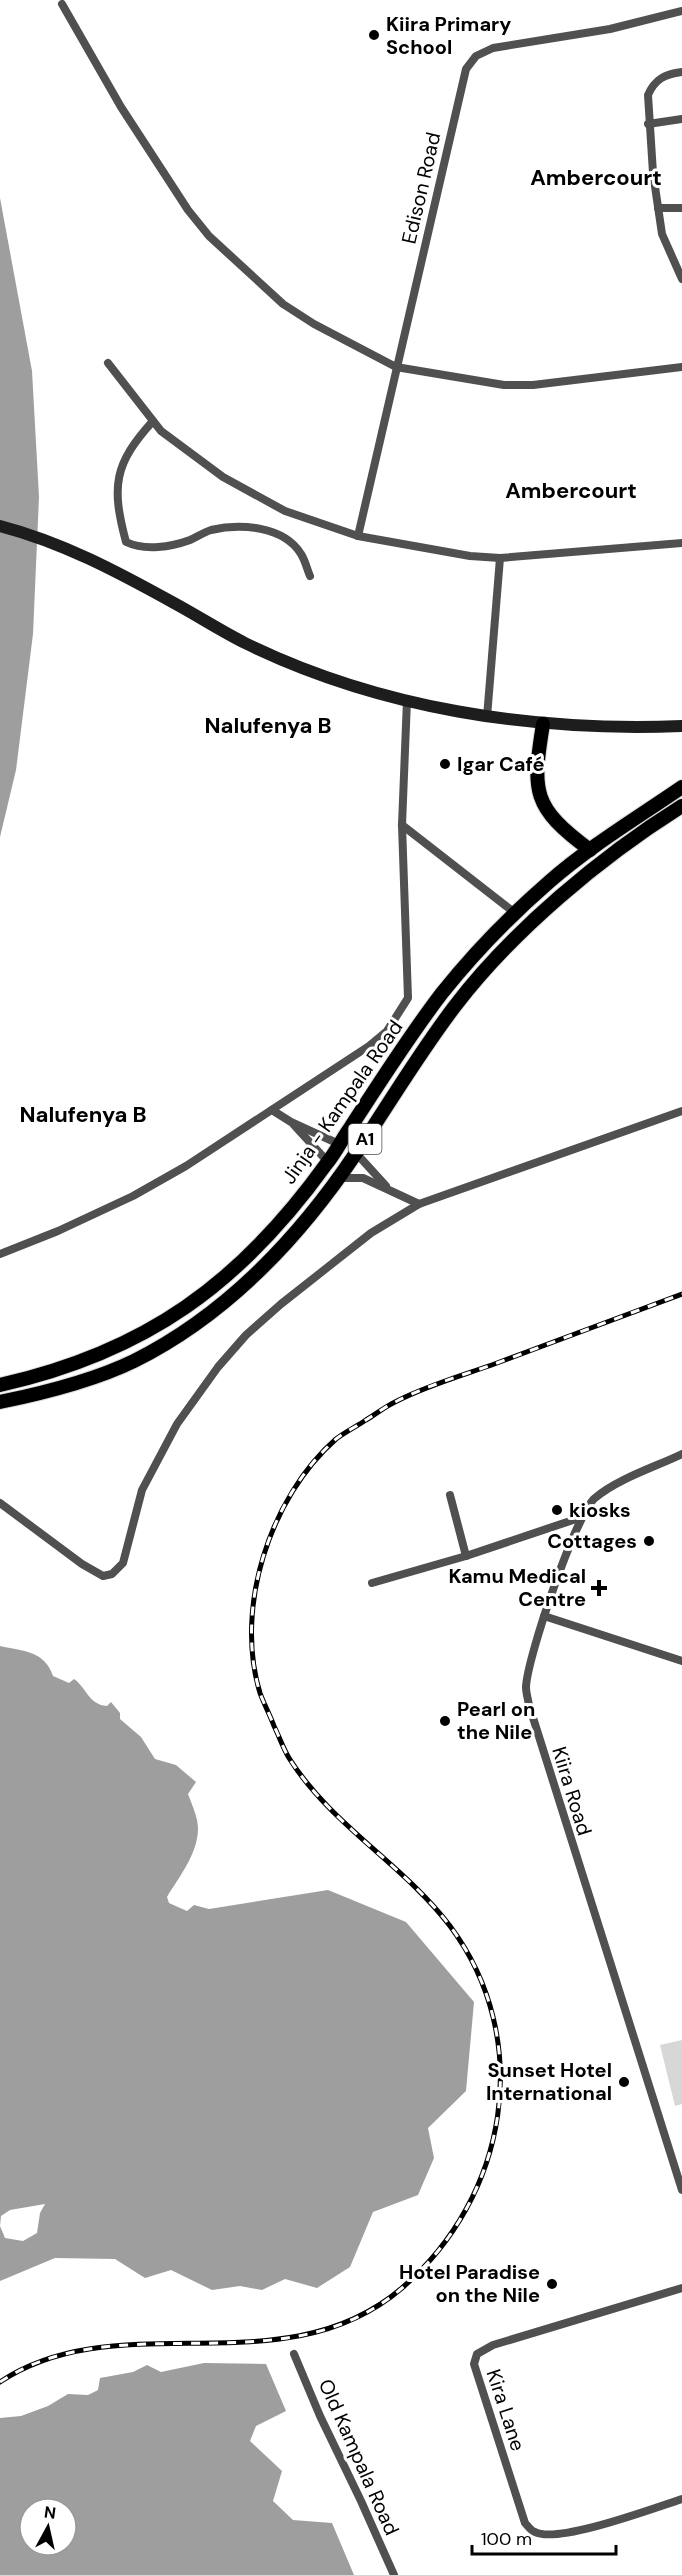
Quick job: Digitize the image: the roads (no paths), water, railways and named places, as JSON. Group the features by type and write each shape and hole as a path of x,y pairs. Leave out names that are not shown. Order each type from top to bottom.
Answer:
{"highway":[{"path":"543,724 536,776 538,792 549,813 567,832 590,850"},
{"name":"Jinja - Kampala Road","path":"0,1385 95,1357 166,1321 244,1261 271,1235 328,1162 443,993 515,914 550,881 590,850 682,787"},
{"name":"Jinja - Kampala Road","path":"0,1402 28,1397 117,1369 176,1338 204,1320 283,1247 356,1153 455,1005 492,964 562,895 603,861 682,807"}],"main road":[{"path":"0,526 21,531 93,560 245,643 337,682 487,717 543,724 630,728 682,726"}],"street":[{"path":"62,4 121,107 188,210 209,236 283,304 315,324 396,367 504,384 533,385 682,367"},
{"name":"Edison Road","path":"358,536 466,69 476,56 493,48 610,29 682,11"},
{"path":"682,72 661,78 653,85 648,95 648,124 662,234 682,279"},
{"path":"648,124 682,119"},
{"path":"658,208 682,208"},
{"path":"108,363 161,431 223,477 285,511 358,536 470,556 500,558 682,543"},
{"path":"153,421 125,457 118,477 117,498 126,542 148,547 165,546 189,540 211,530 262,529 285,537 301,553 310,576"},
{"path":"487,717 500,558"},
{"path":"0,1254 58,1231 133,1196 223,1143 387,1031 408,999 402,825 407,700"},
{"path":"402,825 515,914"},
{"path":"272,1110 291,1122 339,1144"},
{"path":"0,1503 66,1553 103,1576 112,1574 123,1563 142,1490 177,1424 218,1367 246,1335 281,1304 371,1233 419,1204 682,1111"},
{"path":"291,1122 328,1162"},
{"path":"356,1153 390,1191"},
{"path":"338,1178 363,1178 419,1204"},
{"name":"Kiira Road","path":"682,1454 606,1489 594,1499 582,1517 544,1616 526,1689 529,1705 645,2078 682,2190"},
{"path":"450,1495 466,1556"},
{"path":"372,1583 466,1556 582,1517"},
{"path":"544,1616 682,1661"},
{"name":"Kira Lane","path":"682,2288 493,2345 477,2354 474,2364 525,2523 534,2532 549,2535 570,2533 682,2499"},
{"name":"Old Kampala Road","path":"294,2354 320,2416 394,2575"}],"railway":[{"path":"0,2382 47,2359 97,2348 254,2341 306,2334 355,2318 402,2288 438,2251 466,2209 486,2164 498,2116 500,2067 493,2018 477,1971 450,1926 431,1904 325,1804 306,1782 287,1754 260,1693 253,1660 252,1626 255,1591 276,1522 293,1491 313,1463 340,1436 389,1405 421,1390 682,1294"}],"place":[{"name":"Kiira Primary School","path":"374,35"},
{"name":"Igar Café","path":"445,764"},
{"name":"kiosks","path":"557,1510"},
{"name":"Cottages","path":"649,1541"},
{"name":"Kamu Medical Centre","path":"599,1588"},
{"name":"Pearl on the Nile","path":"445,1721"},
{"name":"Sunset Hotel International","path":"624,2082"},
{"name":"Hotel Paradise on the Nile","path":"552,2284"}],"district":[{"name":"Ambercourt","path":"596,177"},
{"name":"Ambercourt","path":"571,490"},
{"name":"Nalufenya B","path":"268,725"},
{"name":"Nalufenya B","path":"83,1114"}]}
